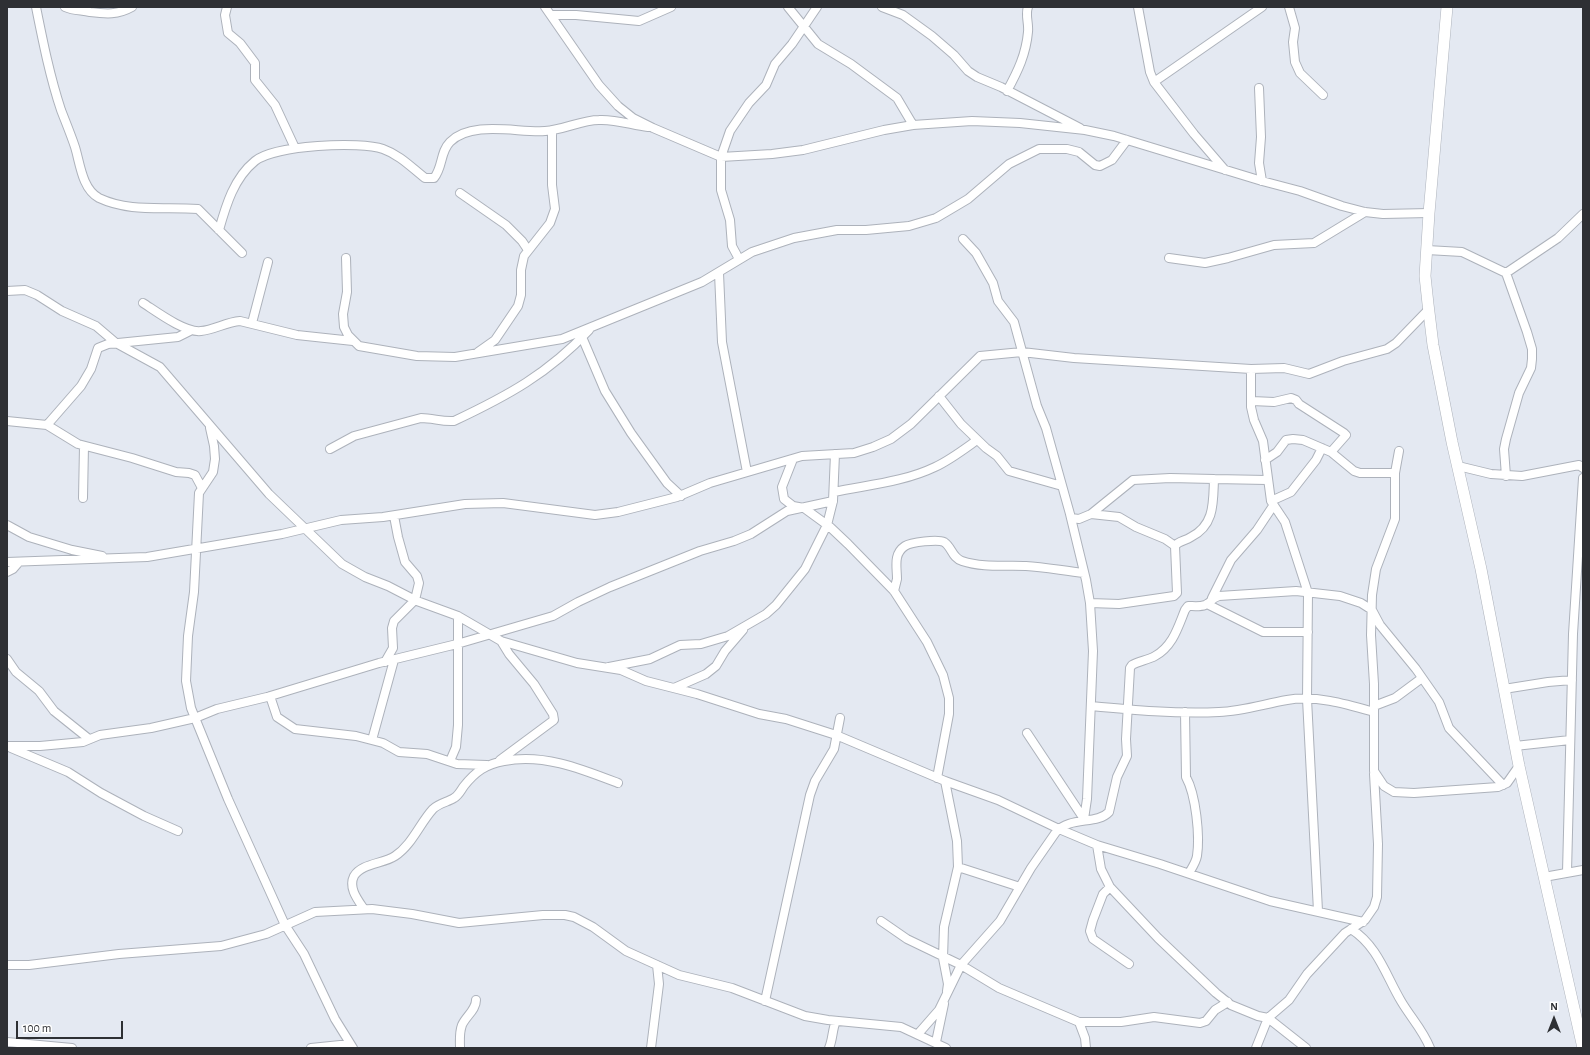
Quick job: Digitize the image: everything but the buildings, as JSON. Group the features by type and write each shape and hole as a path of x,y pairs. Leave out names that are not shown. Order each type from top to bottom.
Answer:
{"street":[{"path":"36,7 47,61 61,109 75,146 84,178 91,192 106,201 133,208 198,209 242,253"},
{"path":"65,7 72,10 104,15 122,12 132,7"},
{"path":"227,7 225,15 228,33 240,43 255,63 255,80 275,105 295,148"},
{"path":"545,7 599,85 618,106 633,118 653,128 721,157 772,154 803,150 913,125 972,121 1085,130 1127,140 1300,191 1342,206 1365,212 1383,214 1429,213"},
{"path":"551,15 576,15 630,22 639,21 672,7"},
{"path":"788,7 818,44 851,64 897,98 913,125"},
{"path":"739,259 732,246 730,220 721,190 721,157 730,131 749,103 766,85 776,64 792,44 803,25 817,7"},
{"path":"882,7 903,15 932,36 954,54 972,74 1008,90 1085,130"},
{"path":"1008,90 1020,69 1025,51 1029,30 1026,12 1028,7"},
{"path":"1138,7 1150,72 1154,82 1194,134 1226,170"},
{"path":"1154,82 1262,7"},
{"path":"1290,7 1295,28 1293,42 1295,62 1300,73 1323,95"},
{"path":"1447,7 1425,276 1428,309 1433,345 1481,570 1519,766 1582,1048"},
{"path":"1259,88 1261,137 1259,163 1262,181"},
{"path":"219,230 229,195 256,160 275,152 295,148 352,145 384,149 408,162 426,178 434,178 438,172 445,150 451,142 468,132 491,130 552,130 599,120 653,128"},
{"path":"476,354 495,340 518,306 522,295 522,262 528,250 550,223 555,209 552,185 552,130"},
{"path":"346,258 347,292 344,320 348,335 359,346 418,356 455,357 476,354 562,339 702,282 719,273 739,259 760,249 806,235 838,230 866,230 920,224 952,210 968,199 1009,164 1039,149 1067,149 1079,152 1095,165 1100,166 1112,160 1127,140"},
{"path":"460,193 506,225 522,241 528,250"},
{"path":"1169,258 1185,262 1205,263 1274,245 1314,243 1365,212"},
{"path":"1506,273 1558,238 1583,214"},
{"path":"963,238 976,252 993,283 998,301 1014,322 1037,406 1046,428 1071,518 1084,573 1090,602 1093,651 1087,799 1084,819"},
{"path":"1427,250 1462,252 1506,273 1528,332 1532,349 1531,368 1519,393 1506,440 1504,449 1506,476"},
{"path":"252,323 268,262"},
{"path":"719,273 723,349 747,472"},
{"path":"7,291 25,290 37,295 62,311 96,326 116,343 160,367 269,494 346,568 415,600 458,616 501,641 577,662 608,667 646,681 759,714 786,719 836,735 937,778 998,800 1058,829 1097,845 1189,873 1270,901 1363,922"},
{"path":"143,303 190,331"},
{"path":"7,562 147,557 282,534 341,520 394,516 465,504 503,503 596,515 618,512 681,496 710,483 802,456 854,453 891,439 924,413 939,396 980,356 1022,352 1074,358 1251,369 1284,368 1309,374 1315,373 1343,361 1387,349 1396,343 1428,309"},
{"path":"47,425 80,386 91,369 98,348 116,343 178,337 190,331 204,331 232,321 252,323 297,335 353,341"},
{"path":"330,449 354,436 421,418 432,418 444,422 454,421 506,395 538,376 556,362 592,327"},
{"path":"582,337 605,391 626,426 667,483 681,496"},
{"path":"1251,369 1254,420 1263,441 1267,480 1272,503 1285,522 1308,592 1307,699 1318,911"},
{"path":"939,396 961,424 976,440 997,456 1009,471 1062,486"},
{"path":"1252,401 1274,402 1291,398 1296,400 1299,404 1346,435 1331,452"},
{"path":"7,421 47,425 62,436 84,446 132,458 176,472 189,473 195,476 202,488"},
{"path":"210,427 215,459 213,472 209,480 202,488 199,498 197,548 188,636 186,681 191,708 228,799 285,925 304,954 335,1019 351,1046 311,1048"},
{"path":"834,492 870,486 923,472 958,454 976,440"},
{"path":"1265,460 1276,452 1286,440 1303,440 1331,452 1354,471 1360,473 1395,473"},
{"path":"83,498 84,446"},
{"path":"1210,601 1230,560 1257,530 1272,503 1291,492 1316,460 1322,448"},
{"path":"1256,1048 1268,1018 1289,1000 1318,962 1345,933 1363,922 1371,914 1377,898 1378,844 1374,771 1374,684 1371,655 1372,595 1376,569 1395,519 1395,473 1399,450"},
{"path":"608,667 650,659 680,645 714,641 728,636 766,614 776,605 805,569 827,525 833,501 835,454"},
{"path":"793,459 782,487 784,499 793,506 804,508 827,525 848,544 894,591 927,642 948,688 949,714 937,778"},
{"path":"1458,466 1506,476 1522,476 1579,465 1583,468"},
{"path":"1071,518 1079,519 1091,514 1132,480 1170,478 1267,480"},
{"path":"1567,872 1575,590 1583,478"},
{"path":"1174,546 1177,543 1192,537 1208,522 1212,513 1214,479"},
{"path":"7,746 57,745 89,739 100,735 151,728 195,718 217,708 270,696 385,662 489,635 553,616 610,587 700,551 734,541 751,534 773,518 799,507 833,501"},
{"path":"1090,602 1119,604 1174,596 1176,593 1174,546 1165,539 1136,527 1119,517 1091,514"},
{"path":"385,662 393,648 392,628 394,621 415,600 419,583 417,576 405,562 394,516"},
{"path":"7,525 29,537 72,550 117,558"},
{"path":"894,591 897,580 896,568 898,551 906,545 914,543 940,541 951,550 954,557 962,561 976,564 1041,567 1084,573"},
{"path":"7,572 13,569 19,562"},
{"path":"918,1034 939,1010 961,965 1000,921 1031,868 1058,829 1072,822 1106,815 1109,812 1117,777 1127,756 1128,683 1132,665 1156,656 1166,647 1175,635 1188,606 1210,601 1228,594 1264,594 1288,591 1308,592 1354,599 1372,595"},
{"path":"1354,599 1372,610 1380,625 1439,702 1449,728 1503,785"},
{"path":"1210,601 1263,632 1308,632"},
{"path":"450,761 456,747 458,725 458,616"},
{"path":"674,688 706,674 716,666 725,651 748,625"},
{"path":"497,763 554,720 553,714 534,684 509,654 501,641"},
{"path":"7,659 16,672 39,691 54,711 89,739"},
{"path":"372,740 394,660"},
{"path":"1091,706 1185,712 1221,712 1289,700 1307,699 1332,701 1374,709 1395,698 1422,678"},
{"path":"1504,689 1572,680"},
{"path":"270,696 277,717 295,729 339,734 372,740 399,752 427,754 457,764 488,765"},
{"path":"1185,712 1186,777 1192,786 1198,840 1197,858 1189,873"},
{"path":"765,1001 810,795 834,749 840,718"},
{"path":"1027,733 1084,819"},
{"path":"1515,746 1570,740"},
{"path":"7,746 68,772 100,793 144,816 178,831"},
{"path":"364,909 356,897 352,886 354,876 363,869 395,856 419,830 433,809 455,798 478,770 488,765 504,760 538,759 580,769 618,783"},
{"path":"1374,771 1384,786 1394,792 1414,794 1503,785 1507,783 1519,766"},
{"path":"936,1042 948,984 943,958 944,927 958,867 956,841 946,781"},
{"path":"1097,845 1101,869 1110,887 1158,938 1216,993 1228,1002 1240,1010 1268,1018 1306,1048"},
{"path":"958,867 1020,887"},
{"path":"1544,877 1583,870"},
{"path":"1110,887 1103,894 1092,920 1090,931 1093,939 1129,964"},
{"path":"7,965 29,965 126,954 221,946 266,934 315,912 364,909 412,914 459,923 543,915 565,915 582,921 626,951 680,975 732,988 805,1016 836,1021 901,1027 936,1042 946,1048"},
{"path":"881,921 897,933 943,958 961,965 999,988 1078,1022 1121,1022 1154,1017 1200,1023 1206,1021 1215,1010 1228,1002"},
{"path":"1351,929 1359,934 1384,966 1400,1000 1424,1033 1430,1048"},
{"path":"650,1048 659,984 657,965"},
{"path":"460,1048 460,1030 466,1018 476,1006 476,1000"},
{"path":"829,1048 832,1042 832,1030 836,1021"},
{"path":"1078,1022 1085,1038 1086,1048"},
{"path":"1085,1038 1092,1022"},
{"path":"7,1042 72,1048"}]}
